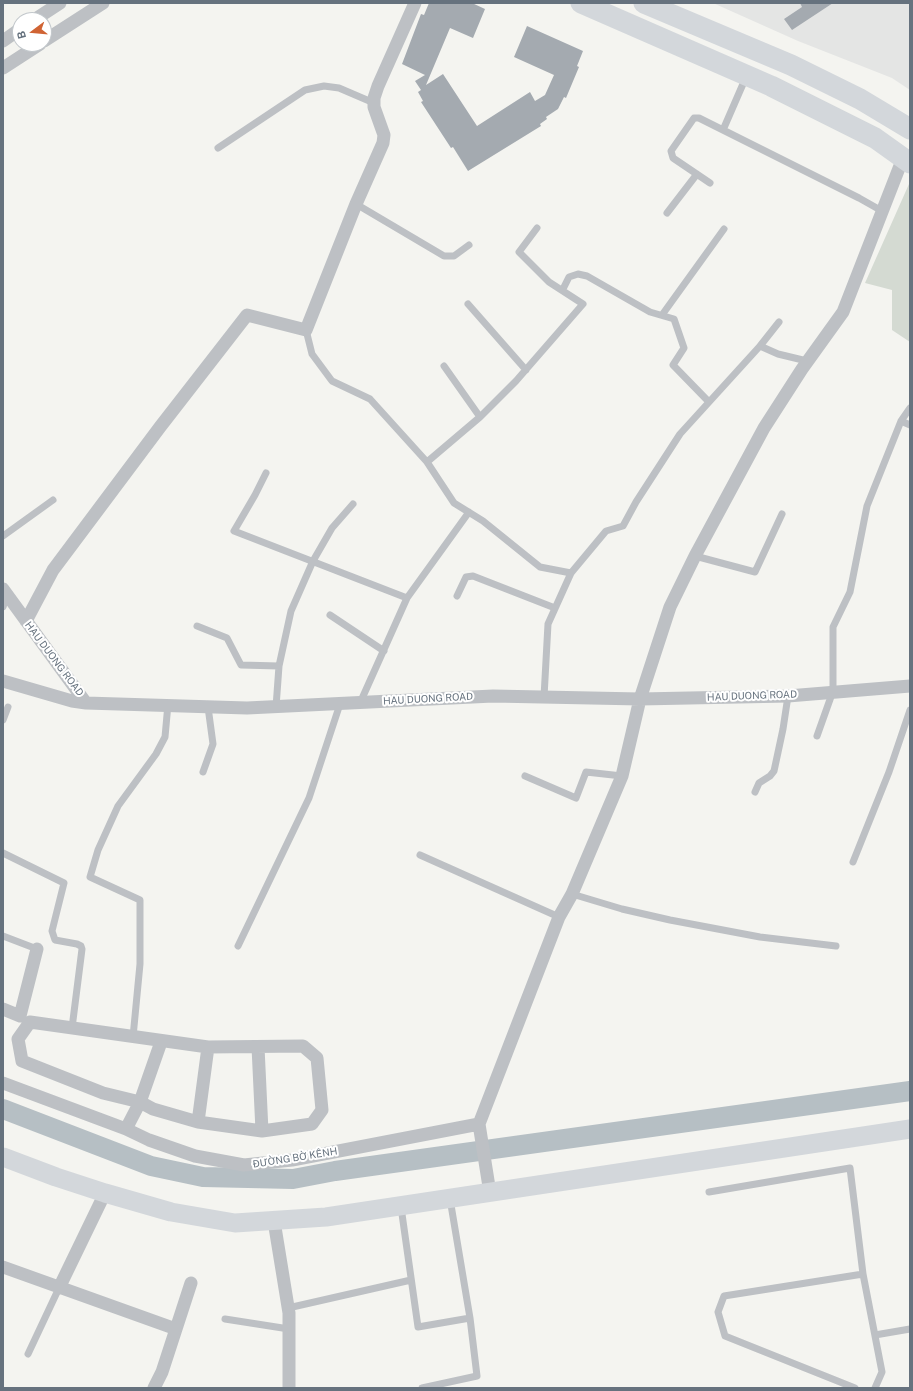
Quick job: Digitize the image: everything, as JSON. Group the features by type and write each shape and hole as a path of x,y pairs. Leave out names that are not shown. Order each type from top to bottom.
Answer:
{"main road":[{"path":"581,3 771,86 875,138 907,160"},
{"path":"644,3 791,65 860,100 910,129"},
{"path":"671,3 841,79 910,117"}],"street":[{"path":"46,12 60,3"},
{"path":"26,621 53,570 160,427 247,315 306,330 356,204 384,139 374,103 378,86 416,3"},
{"path":"52,36 97,5"},
{"path":"3,41 12,35"},
{"path":"3,68 28,52"},
{"path":"490,1193 479,1124 559,917 572,894 622,776 640,699 670,607 695,556 764,428 808,361 843,312 882,211 907,160"},
{"name":"HAU DUONG ROAD","path":"4,597 26,621 86,703 168,704 208,708 340,704 493,696 640,699 788,696 833,691 910,686"},
{"path":"3,681 72,701 86,703"},
{"path":"3,1009 20,1016 37,949"},
{"path":"30,1022 72,1028 161,1042 208,1047 303,1046 317,1058 322,1110 312,1124 262,1131 198,1122 154,1109 140,1102 103,1093 22,1061 18,1039 30,1022"},
{"path":"126,1129 140,1102 161,1042"},
{"path":"198,1122 208,1047"},
{"path":"258,1047 262,1131"},
{"name":"ĐƯỜNG BỜ KÊNH","path":"3,1083 126,1129 149,1140 195,1156 244,1165 292,1160 479,1124"},
{"path":"3,1157 56,1177 171,1212 235,1223 326,1217 910,1129"},
{"path":"59,1288 105,1193"},
{"path":"274,1221 288,1308 289,1388"},
{"path":"3,1267 176,1329"},
{"path":"154,1388 162,1372 191,1283"}],"lane":[{"path":"723,130 747,76"},
{"path":"218,148 305,90 324,86 339,88 374,103"},
{"path":"710,183 673,158 671,151 694,118 699,118 882,211"},
{"path":"667,212 697,174"},
{"path":"356,204 444,256 454,256 469,245"},
{"path":"427,462 480,417 526,370 583,304 563,289 550,282 519,252 537,228"},
{"path":"662,315 724,229"},
{"path":"563,289 569,277 578,274 587,276 650,312 674,319 684,348 673,365 709,402"},
{"path":"468,304 526,370"},
{"path":"544,697 548,624 571,573 606,531 623,526 636,502 680,434 760,346 778,322"},
{"path":"306,330 312,354 332,381 370,399 427,462 454,503 469,512 540,567 571,573"},
{"path":"760,346 778,354 808,361"},
{"path":"444,366 480,417"},
{"path":"817,736 833,691 833,627 850,592 867,506 902,421 910,408"},
{"path":"902,421 910,425"},
{"path":"266,473 234,531 407,598"},
{"path":"3,536 53,500"},
{"path":"276,706 280,666 291,610 313,561 332,528 353,504"},
{"path":"360,703 407,598 469,512"},
{"path":"695,556 756,572 782,514"},
{"path":"457,596 466,577 473,576 555,608"},
{"path":"330,615 384,651"},
{"path":"197,626 227,638 240,665 280,666"},
{"path":"755,792 759,783 770,776 774,771 788,696"},
{"path":"133,1037 140,964 140,900 90,876 98,850 118,806 156,754 165,736 168,704"},
{"path":"238,946 309,798 340,704"},
{"path":"3,720 8,706"},
{"path":"203,772 213,744 208,708"},
{"path":"853,862 889,772 910,710"},
{"path":"525,776 576,798 586,772 622,776"},
{"path":"3,853 64,883 52,931 55,940 77,944 81,946 82,949 72,1028"},
{"path":"420,855 559,917"},
{"path":"572,894 622,909 670,920 760,937 836,946"},
{"path":"3,936 37,949"},
{"path":"709,1192 850,1168 864,1274 882,1372 875,1388"},
{"path":"422,1388 477,1376 470,1318 450,1199"},
{"path":"401,1206 410,1280 418,1327 470,1318"},
{"path":"855,1388 725,1336 718,1312 724,1296 864,1274"},
{"path":"288,1308 410,1280"},
{"path":"28,1354 59,1288"},
{"path":"225,1319 289,1329"},
{"path":"875,1335 910,1329"}],"shaded area":[{"path":"713,3 910,3 910,90 892,78 798,41"},
{"path":"909,184 910,342 892,330 892,290 865,283"}],"building":[{"path":"429,3 472,3 485,9 473,38 450,28 426,85 443,74 477,126 530,92 535,101 545,95 554,75 514,57 527,26 583,51 577,66 579,67 566,98 564,97 558,109 546,117 547,119 540,124 541,126 468,171 421,102 423,101 418,92 421,90 415,81 425,75 402,64 421,14 424,15"},
{"path":"800,3 833,3 792,30 784,19 802,7"}],"waterway":[{"path":"3,1109 151,1166 203,1177 293,1179 335,1171 910,1091"}]}
